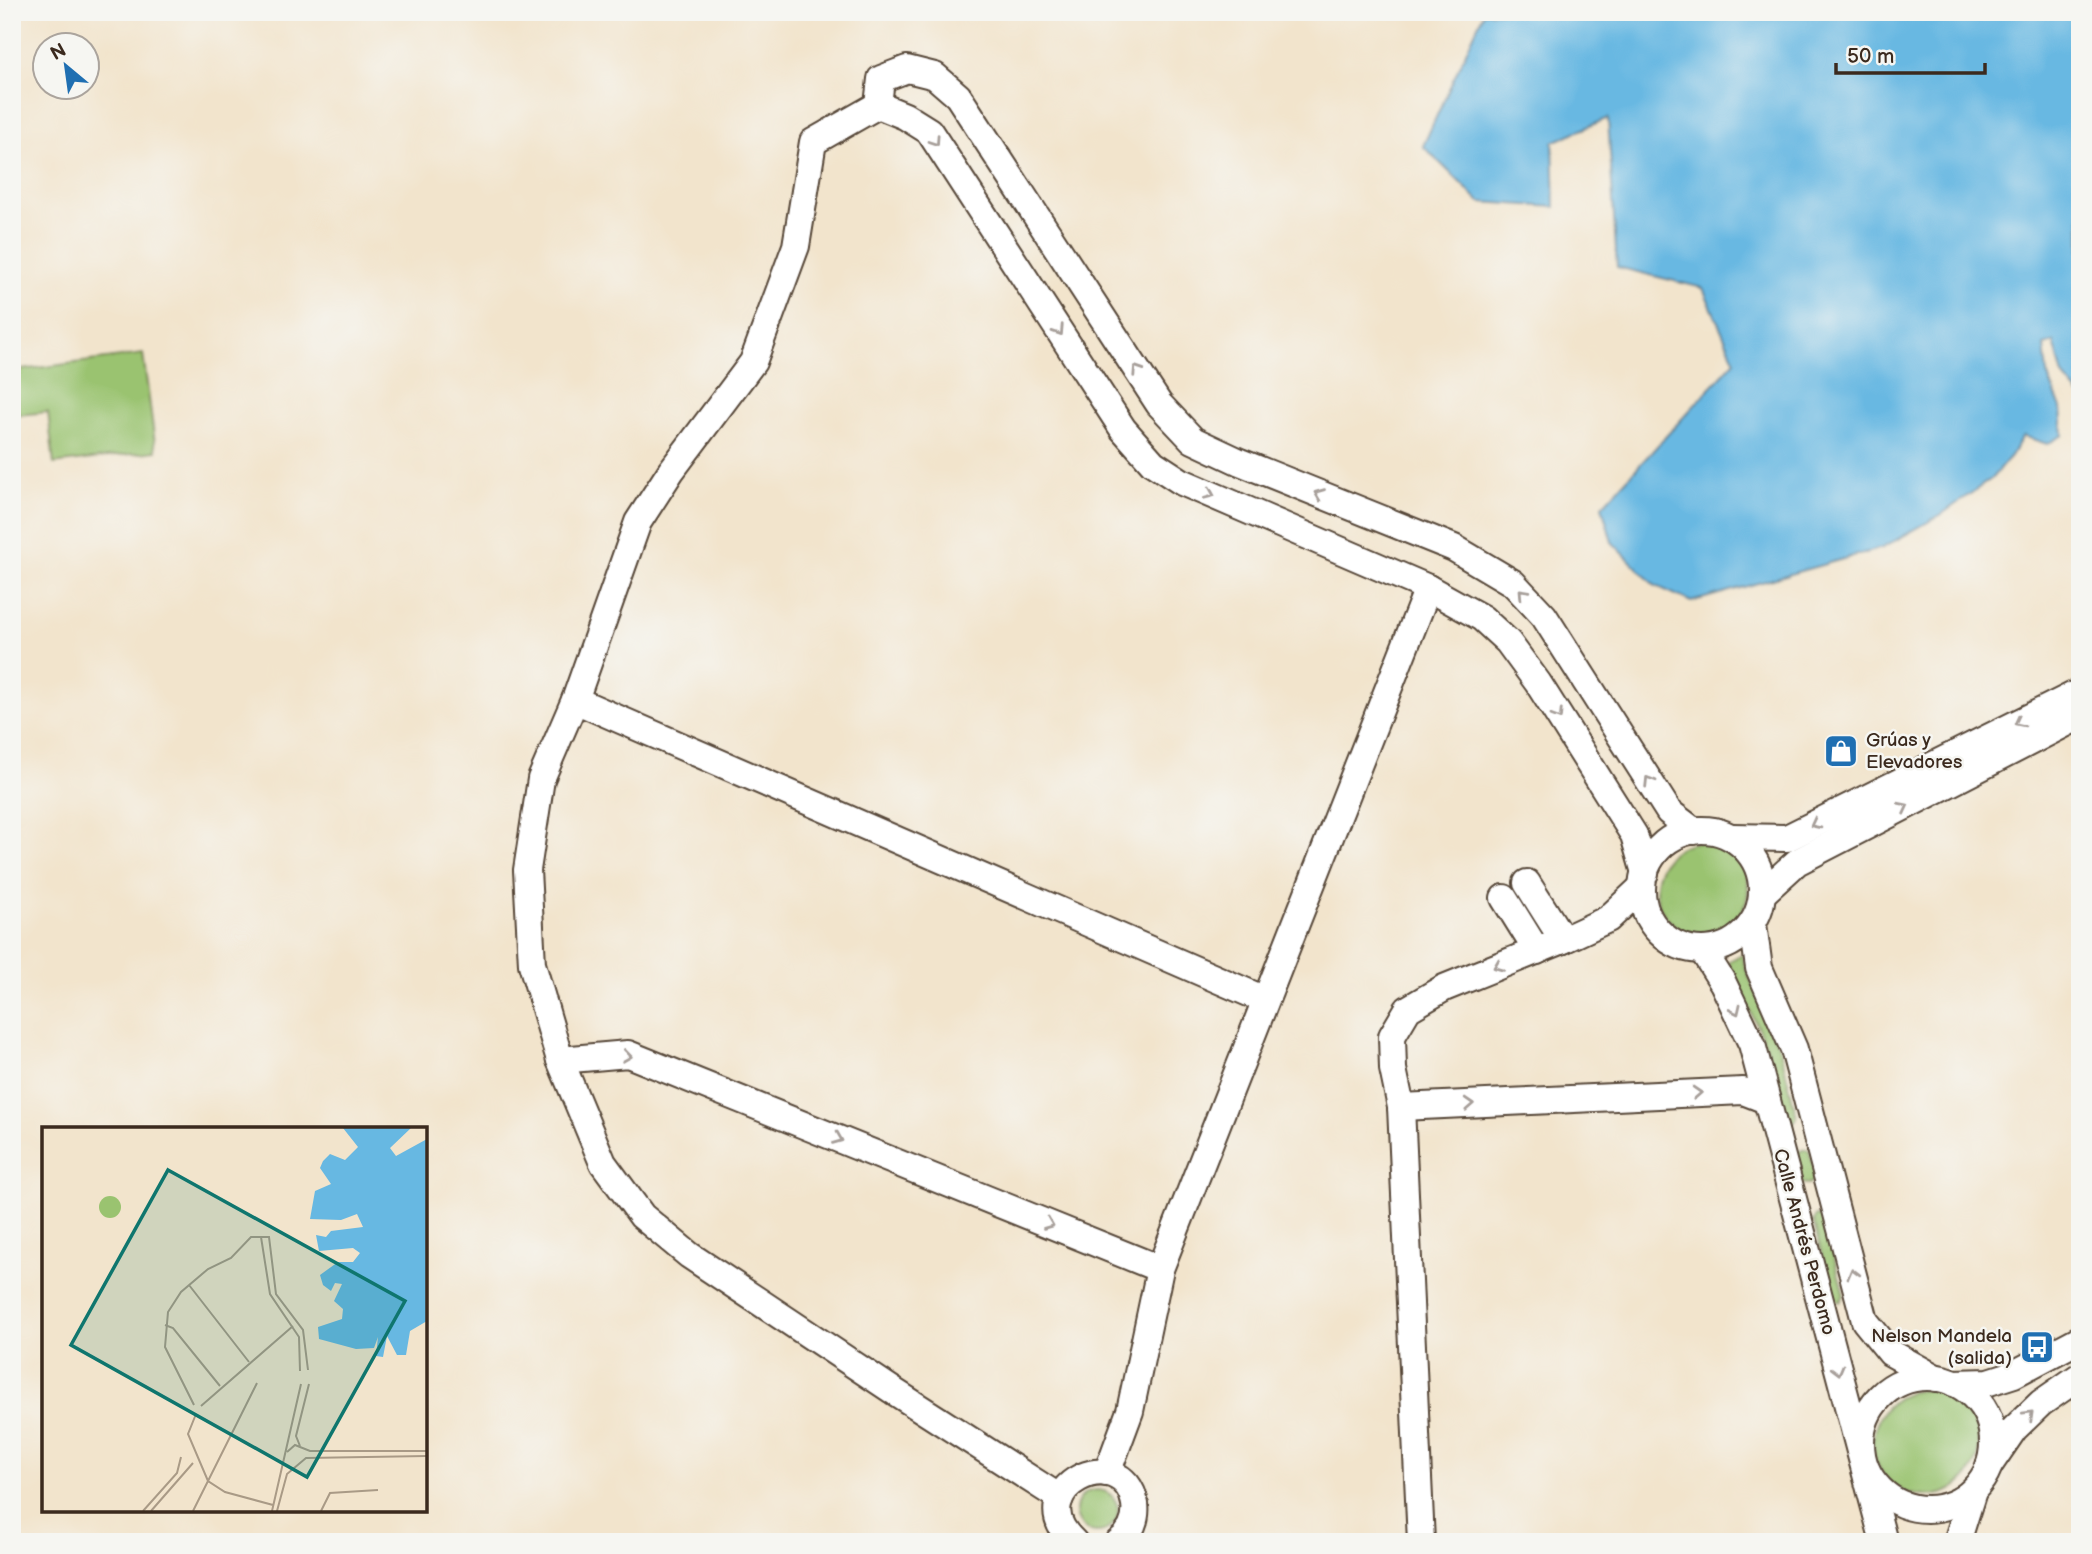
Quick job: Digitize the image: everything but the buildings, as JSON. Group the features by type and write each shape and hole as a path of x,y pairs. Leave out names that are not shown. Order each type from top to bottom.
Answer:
{"street":[{"path":"878,105 881,79 907,69 935,76 958,96 1159,404 1193,440 1240,462 1454,548 1513,583 1544,615 1668,812 1694,831"},
{"path":"878,105 905,116 929,131 1123,429 1153,463 1182,482 1428,588 1482,618 1508,642 1538,683 1634,835 1643,880 1644,907 1653,925 1666,939 1684,948 1703,951 1722,947 1739,938 1753,924 1760,909 1762,876 1755,861 1732,837"},
{"path":"878,105 813,142 796,246 753,362 671,471 638,522 575,701 541,779 527,870 532,964 559,1060 603,1163 642,1216 701,1262 895,1392 1060,1497"},
{"path":"1107,1473 1130,1411 1160,1269 1428,588"},
{"path":"1538,683 1574,660"},
{"path":"1421,1542 1401,1107 1393,1069 1392,1036 1409,1009 1444,988 1608,919 1643,880 1652,857 1663,844 1678,835 1694,831 1714,831 1732,837 1787,838 2080,692"},
{"path":"575,701 1265,1000"},
{"path":"1763,893 1797,862 2080,716"},
{"path":"1527,883 1563,940"},
{"path":"1503,898 1537,951"},
{"name":"Calle Andrés Perdomo","path":"1753,924 1759,968 1794,1049 1866,1321 1891,1353 1945,1380"},
{"name":"Calle Andrés Perdomo","path":"1703,951 1723,983 1752,1044 1884,1542"},
{"path":"559,1060 628,1054 1160,1269"},
{"path":"1401,1107 1743,1091 1766,1100"},
{"path":"1973,1491 1955,1503 1934,1509 1912,1508 1892,1500 1875,1485 1864,1466 1860,1444 1864,1422 1875,1402 1892,1387 1913,1379 1989,1382 2014,1374 2080,1339"},
{"path":"1957,1542 1973,1491 2014,1429 2041,1404 2080,1377"},
{"path":"1945,1380 1970,1393 1983,1408 1991,1426 1993,1446 1989,1465"},
{"path":"1074,1542 1060,1523 1060,1497 1074,1479 1096,1472 1118,1478 1133,1496 1136,1507 1130,1531 1119,1542"}],"green space":[{"path":"143,354 156,451 54,464 48,412 18,415 13,371"},
{"path":"1702,842 1720,845 1735,855 1745,870 1748,888 1745,906 1735,921 1720,931 1702,934 1684,931 1669,921 1659,906 1656,888 1659,870 1669,855 1684,845"},
{"path":"1742,954 1780,1049 1797,1117 1794,1122 1786,1119 1766,1046 1728,962"},
{"path":"1809,1150 1817,1179 1808,1184 1799,1183 1791,1155"},
{"path":"1816,1216 1822,1216 1824,1219 1844,1295 1840,1302 1833,1298 1813,1221"},
{"path":"1926,1390 1946,1394 1963,1406 1975,1423 1979,1443 1975,1463 1963,1480 1946,1492 1926,1496 1906,1492 1889,1480 1877,1463 1873,1443 1877,1423 1889,1406 1906,1394"},
{"path":"1097,1490 1112,1496 1118,1511 1112,1526 1097,1532 1082,1526 1076,1511 1082,1496"}],"water":[{"path":"1484,12 2080,12 2080,396 2063,376 2054,342 2044,345 2047,374 2061,408 2063,435 2047,444 2023,436 2011,456 1991,479 1942,514 1882,548 1691,602 1654,585 1612,542 1602,506 1735,361 1703,288 1617,267 1608,118 1553,142 1555,207 1480,202 1423,146"}],"place":[{"name":"Grúas y Elevadores","path":"1841,751"},
{"name":"Nelson Mandela (salida)","path":"2037,1347"}]}
